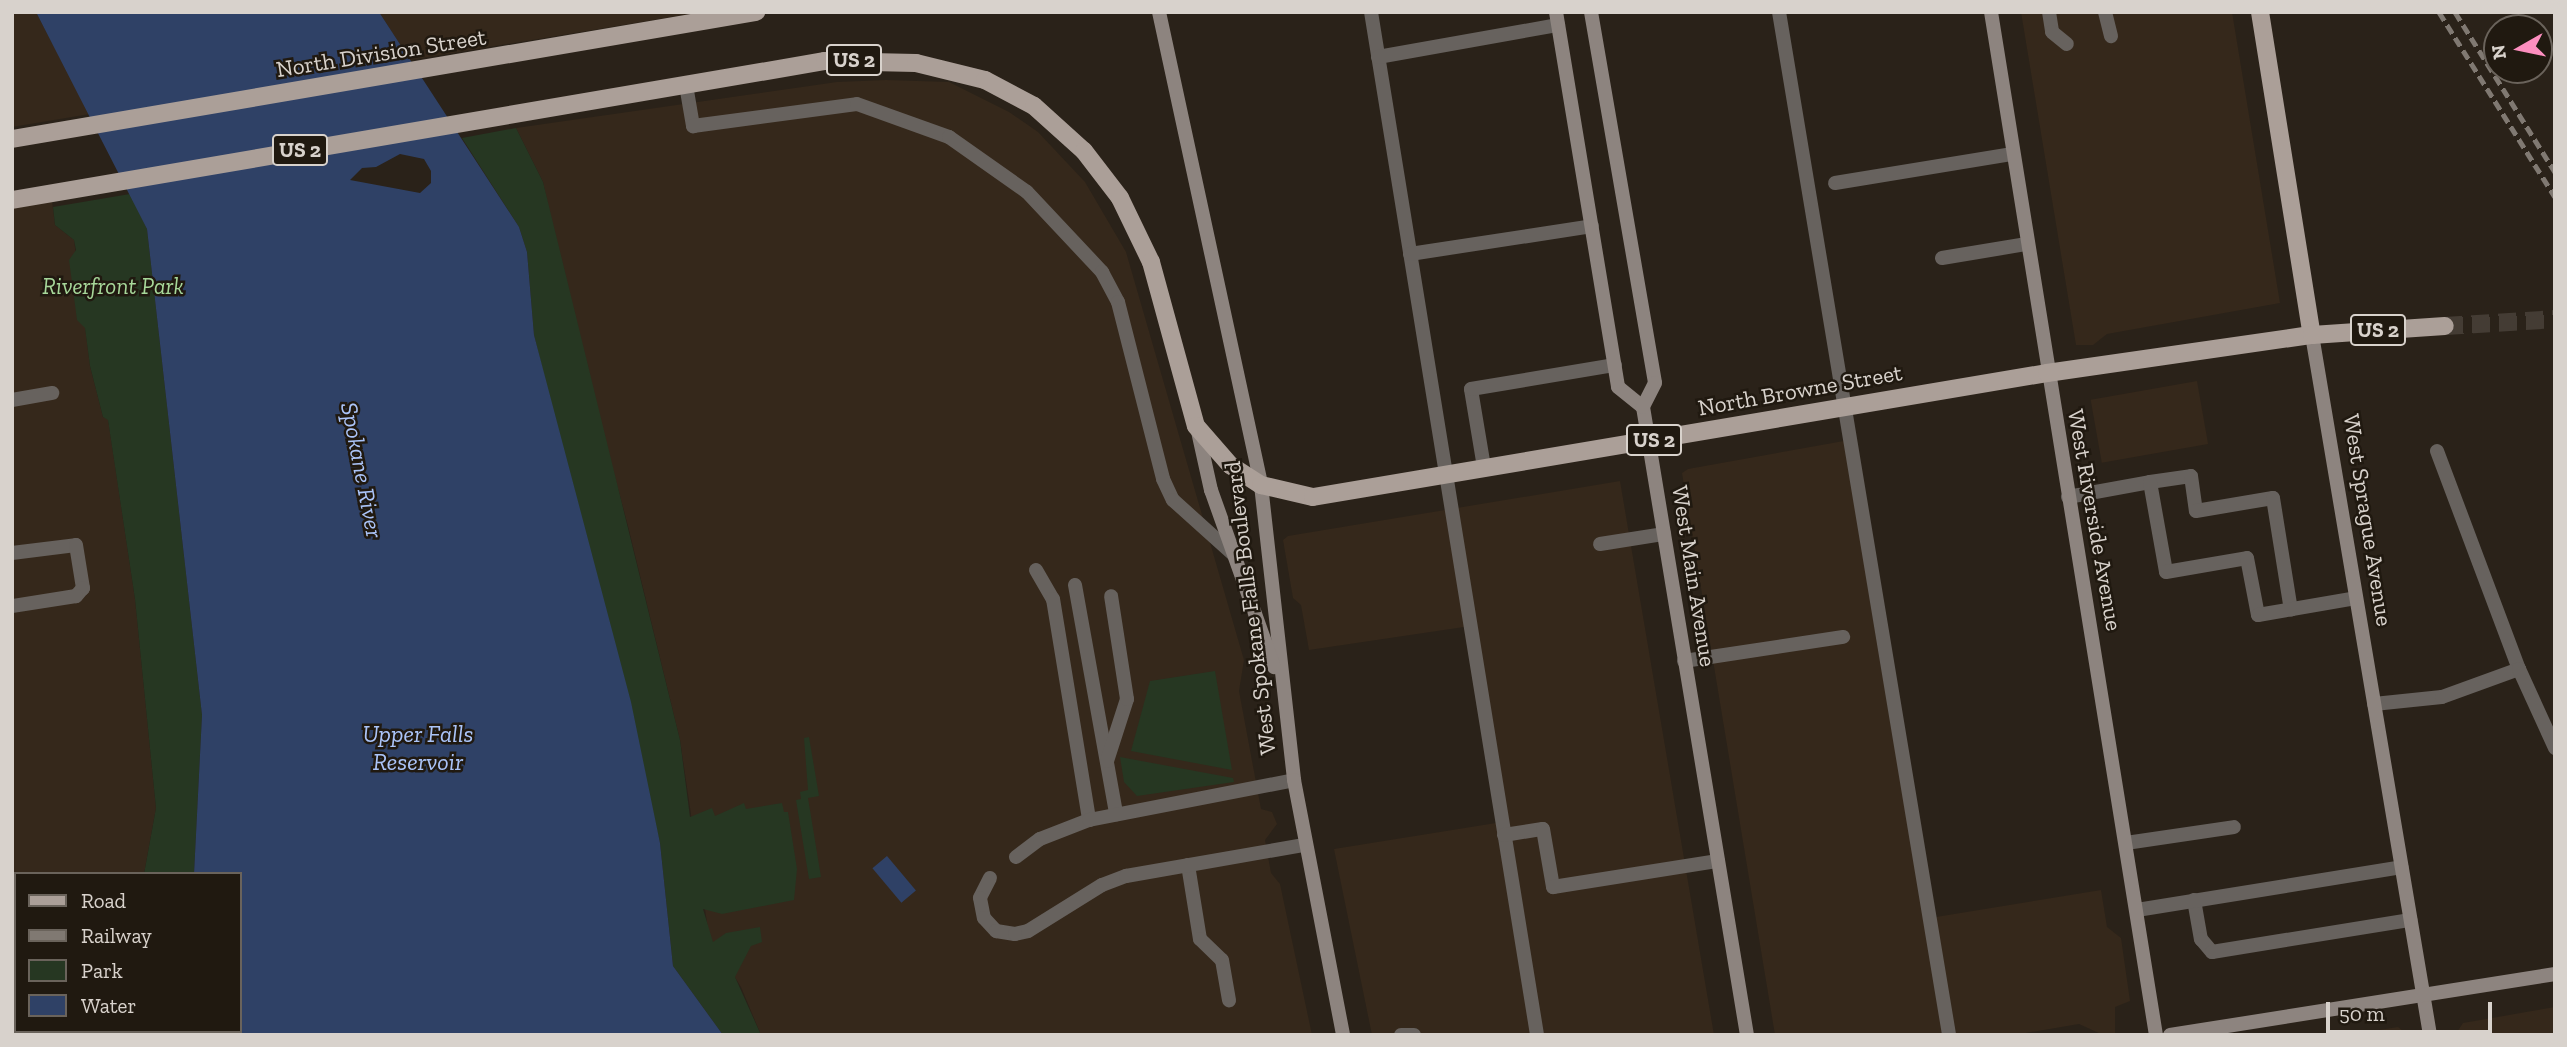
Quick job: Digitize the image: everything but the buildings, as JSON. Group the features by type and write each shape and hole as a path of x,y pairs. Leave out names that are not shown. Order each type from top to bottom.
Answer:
{"main road":[{"name":"North Division Street","path":"12,139 756,12"},
{"name":"West Spokane Falls Boulevard","path":"1159,12 1262,485 1281,688 1294,780 1304,845 1343,1035"},
{"path":"1557,19 1618,387 1643,407 1655,383 1591,12"},
{"name":"West Riverside Avenue","path":"1991,12 2047,373 2157,1035"},
{"name":"West Sprague Avenue","path":"2260,12 2430,1035"},
{"name":"US 2","path":"12,200 825,61 876,59 985,80 1034,106 1093,160 1135,223 1152,262 1196,426"},
{"name":"US 2","path":"2312,335 2445,326"},
{"name":"North Browne Street","path":"1196,426 1230,465 1262,485 1313,497 2047,373 2312,335"},
{"name":"West Main Avenue","path":"1643,407 1747,1035"},
{"path":"1196,426 1211,489 1281,688"},
{"path":"2169,1035 2423,992 2555,974"}],"lane":[{"path":"1371,12 1536,1035"},
{"path":"1779,12 1949,1035"},
{"path":"2049,12 2052,32 2067,44"},
{"path":"2108,14 2111,36"},
{"path":"1378,57 1557,19"},
{"path":"686,85 693,126 857,104 949,137 1027,192 1102,272 1118,302 1163,480 1173,500 1234,555"},
{"path":"1835,183 2013,154"},
{"path":"1410,254 1592,226"},
{"path":"1942,258 2027,244"},
{"path":"1484,467 1471,388 1615,365"},
{"path":"12,400 52,393"},
{"path":"2437,451 2519,668 2555,748"},
{"path":"2068,496 2191,476 2196,511 2273,498 2291,610"},
{"path":"2150,482 2166,572 2247,558 2258,615 2356,598"},
{"path":"1600,544 1664,534"},
{"path":"12,553 76,545 83,588 76,596 12,606"},
{"path":"1036,570 1053,598 1089,820"},
{"path":"1075,585 1116,814"},
{"path":"1107,762 1127,699 1111,596"},
{"path":"1684,661 1843,637"},
{"path":"2374,704 2442,696 2519,668"},
{"path":"1016,857 1051,834 1089,820 1294,780"},
{"path":"2126,843 2234,827"},
{"path":"1504,835 1543,829 1552,887 1718,861"},
{"path":"990,878 980,898 984,918 996,931 1015,934 1028,932 1102,885 1126,876 1304,845"},
{"path":"1188,865 1200,939 1222,960 1229,1000"},
{"path":"2137,910 2402,867"},
{"path":"2194,900 2201,939 2212,952 2410,919"},
{"path":"1401,1035 1414,1035"}],"shaded area":[{"path":"12,12 36,12 90,114 12,127"},
{"path":"379,12 702,12 410,60"},
{"path":"2021,12 2232,12 2280,303 2107,334 2093,345 2076,345"},
{"path":"837,82 949,82 1009,112 1038,132 1085,182 1126,252 1244,660 1239,691 1261,809 1272,812 1277,824 1265,840 1271,873 1280,884 1312,1035 761,1035 741,987 709,936 680,740 628,526 571,312 543,182 516,128"},
{"path":"52,201 55,225 74,240 90,366 103,417 108,419 135,599 156,808 144,872 14,872 14,1033 110,1035 12,1035 12,208"},
{"path":"2197,381 2208,444 2102,463 2091,400"},
{"path":"1855,439 1936,917 2101,890 2107,927 2121,938 2130,1001 2115,1007 2115,1033 2101,1034 2079,1024 2014,1035 1775,1035 1682,473 1688,469"},
{"path":"1620,481 1714,1035 1372,1035 1334,849 1496,823 1464,627 1309,650 1301,605 1293,598 1283,540 1288,536"},
{"path":"2555,1007 2555,1035 2455,1035 2463,1023"},
{"path":"2398,1027 2408,1035 2348,1035"}],"green space":[{"path":"516,128 543,182 680,740 690,817 712,808 715,816 744,803 746,809 782,803 784,812 788,812 797,869 794,900 722,914 703,909 713,942 726,933 760,927 762,942 751,946 735,977 761,1035 723,1035 673,966 660,843 534,335 527,252 519,227 462,138"},
{"name":"Riverfront Park","path":"130,194 147,229 202,715 194,872 144,872 156,808 135,599 108,420 103,417 90,366 85,328 77,320 69,260 76,250 74,240 55,225 53,207"},
{"path":"1215,671 1232,770 1131,751 1150,681"},
{"path":"809,737 819,796 808,798 821,877 809,879 796,800 801,799 800,792 808,790 804,738"},
{"path":"1120,757 1233,778 1234,782 1137,796 1124,782"},
{"path":"110,1033 148,1033 110,1035"}],"water":[{"name":"Upper Falls Reservoir","path":"36,12 379,12 519,227 527,252 534,335 631,702 660,843 673,966 723,1035 185,1035 242,1033 242,872 194,872 202,715 147,229","holes":["400,154 424,159 431,171 431,183 420,193 350,180 362,168 376,167"]},
{"path":"887,856 916,890 901,903 872,868"}],"tunnel":[{"path":"2445,326 2555,319"}],"railway":[{"path":"2439,12 2555,197"},
{"path":"2455,12 2555,172"}],"water label":[{"name":"Spokane River","path":"362,470"}]}
